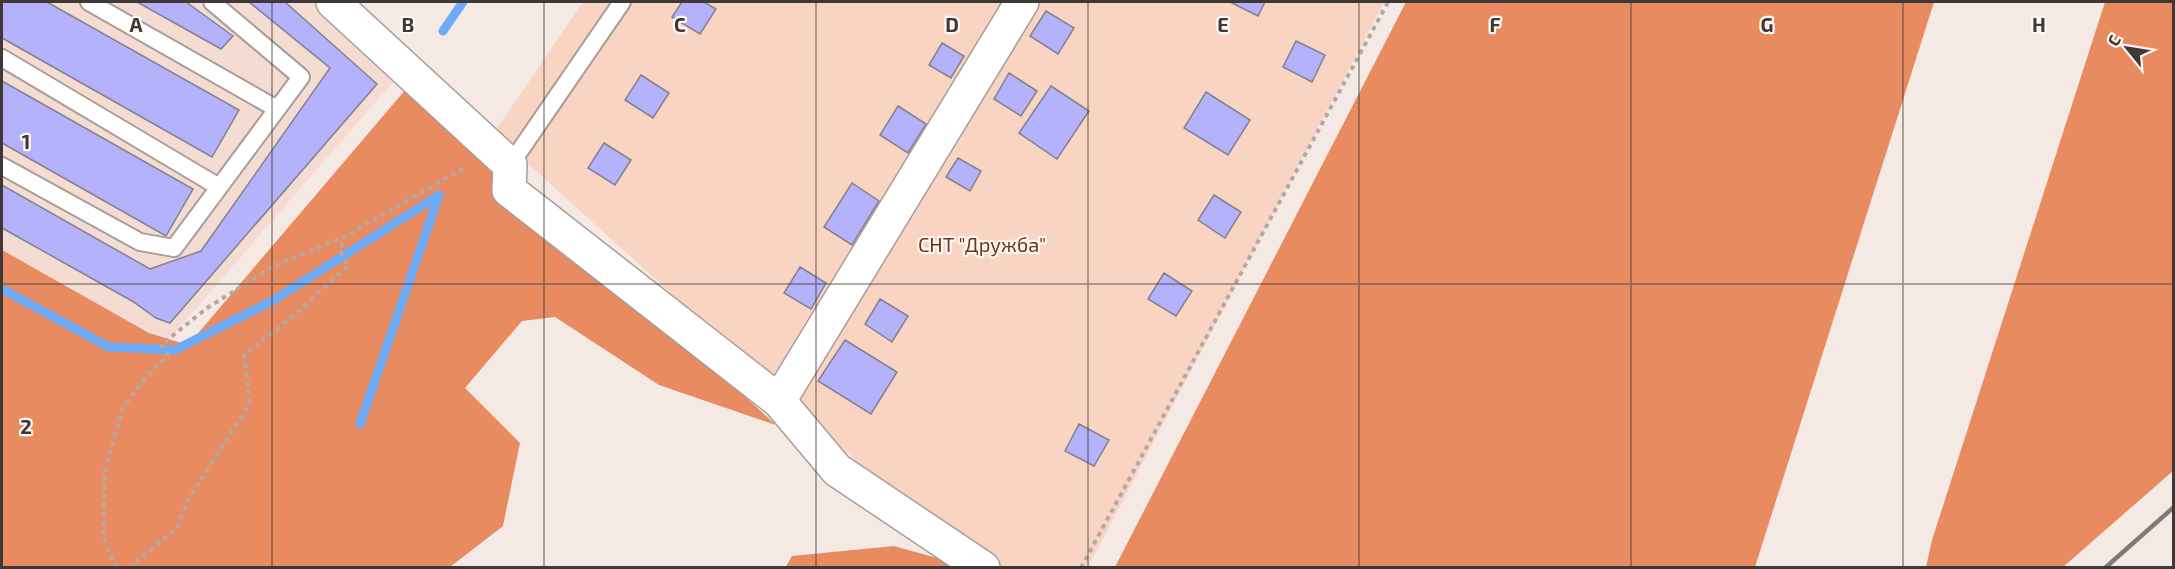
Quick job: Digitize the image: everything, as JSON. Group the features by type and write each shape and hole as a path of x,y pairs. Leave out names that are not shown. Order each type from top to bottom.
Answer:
{"street":[{"path":"333,2 502,158 509,190 779,400 837,470 983,567"},
{"path":"779,400 1022,2"}],"lane":[{"path":"89,2 277,109"},
{"path":"2,166 140,242 174,248 301,76 212,2"},
{"path":"502,158 621,2"},
{"path":"2,58 219,187"}],"path":[{"path":"1081,567 1388,2"},
{"path":"116,567 103,536 105,470 123,407 147,376 168,355 161,345 207,308 274,266 346,236 502,158"},
{"path":"129,567 177,528 190,497 250,403 244,355 292,317 348,266 340,250 346,236"}],"shaded area":[{"path":"2,2 314,2 398,76 159,351 2,262"},
{"path":"1406,2 1934,2 1755,567 1115,567"},
{"path":"2105,2 2173,2 2173,471 2063,567 1926,567 1932,540"},
{"path":"406,89 776,425 659,385 555,317 522,321 465,388 520,443 503,526 450,567 2,567 2,250 149,333 188,345"},
{"path":"894,546 969,567 785,568 792,556"}],"green space":[{"name":"СНТ \"Дружба\"","path":"583,2 1384,2 1088,567 974,567 494,133"}],"building":[{"path":"2,2 47,2 239,110 212,157 2,38"},
{"path":"137,2 186,2 233,36 221,49"},
{"path":"249,2 285,2 377,84 170,323 156,318 132,301 2,228 2,185 150,269 201,251 330,68"},
{"path":"682,2 704,2 716,9 700,34 672,17"},
{"path":"1230,2 1265,2 1258,16"},
{"path":"1046,11 1074,28 1058,54 1030,36"},
{"path":"1296,41 1325,55 1312,82 1283,67"},
{"path":"942,43 964,56 951,78 929,65"},
{"path":"1009,73 1037,91 1021,116 994,99"},
{"path":"641,75 669,93 653,118 625,100"},
{"path":"2,81 193,189 166,236 2,143"},
{"path":"1051,86 1089,111 1057,159 1019,133"},
{"path":"1206,92 1250,120 1228,155 1184,128"},
{"path":"898,106 926,124 908,153 880,135"},
{"path":"604,143 631,160 615,185 588,168"},
{"path":"958,158 981,171 970,191 946,177"},
{"path":"852,183 879,201 852,245 824,227"},
{"path":"1214,195 1241,212 1225,238 1198,220"},
{"path":"800,267 826,283 811,309 784,293"},
{"path":"1164,273 1192,291 1176,316 1148,299"},
{"path":"880,299 908,316 892,342 865,324"},
{"path":"845,340 897,372 871,414 818,381"},
{"path":"1079,424 1109,440 1094,466 1065,451"}],"waterway":[{"path":"443,31 463,2"},
{"path":"2,289 109,347 175,350 274,300 439,195 360,424"}],"railway":[{"path":"2105,568 2174,507"}]}
